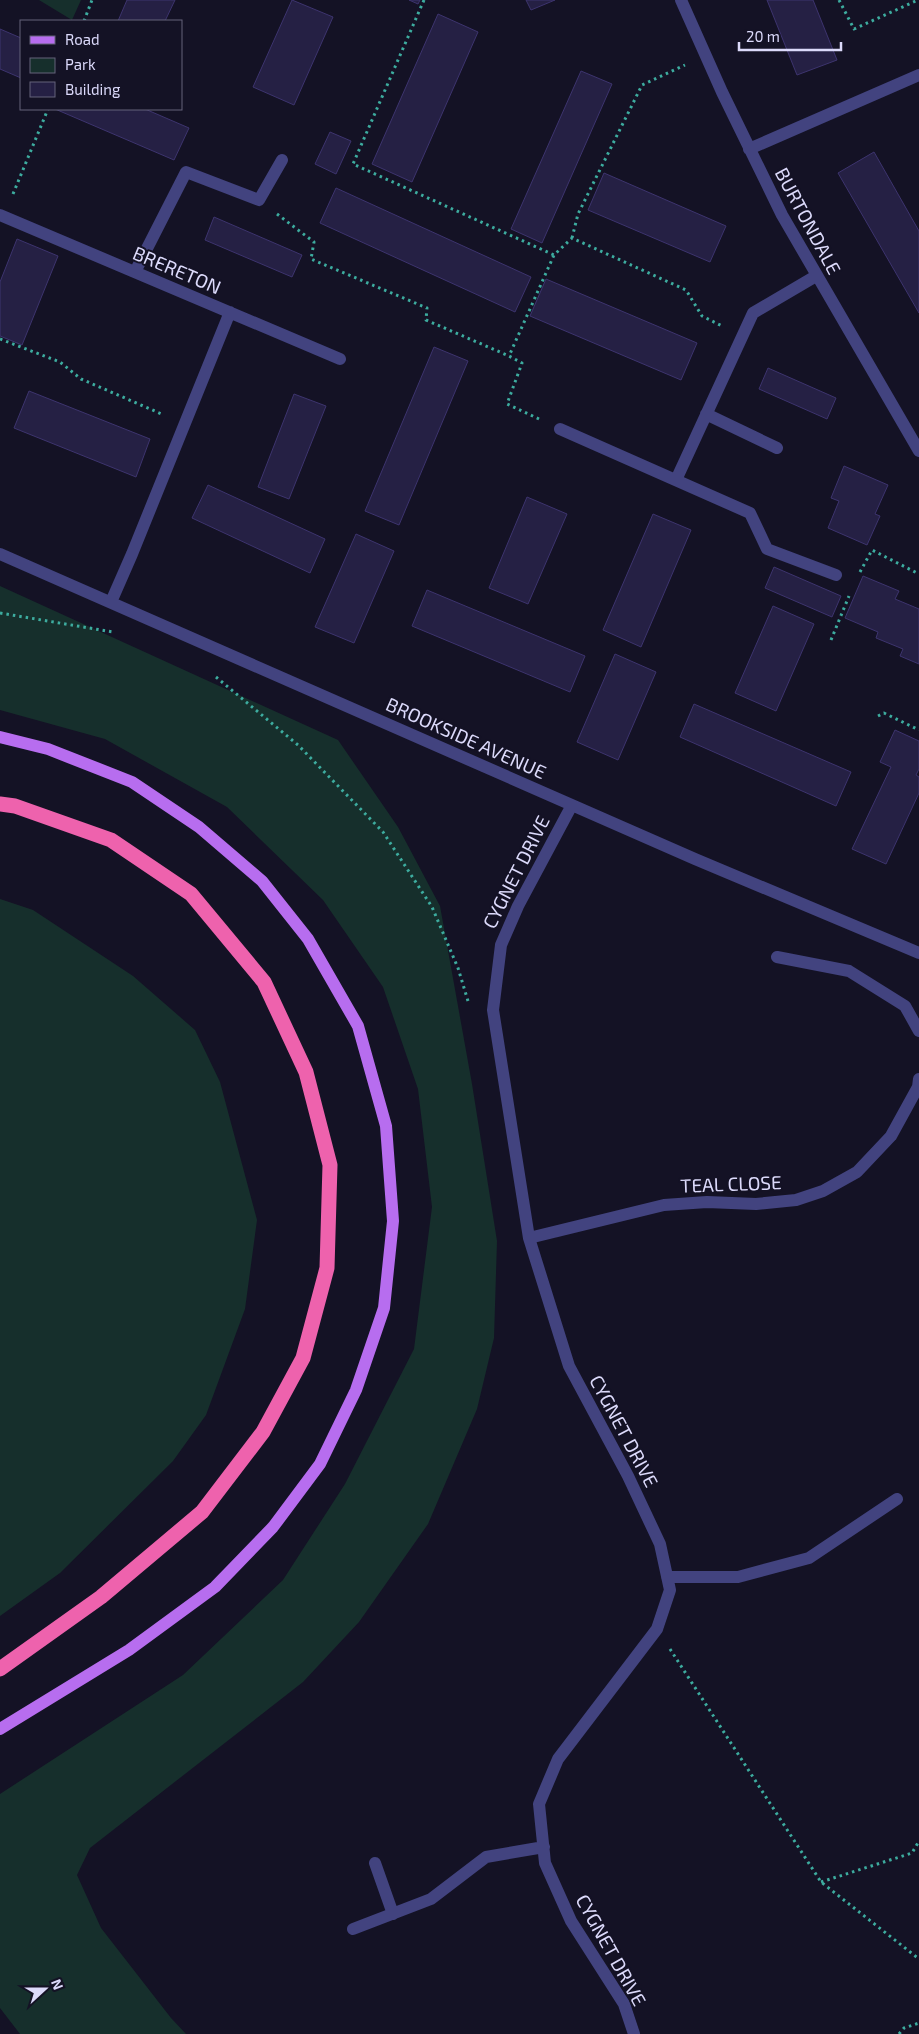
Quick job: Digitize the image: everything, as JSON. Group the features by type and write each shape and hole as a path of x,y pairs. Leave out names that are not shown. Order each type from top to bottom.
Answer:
{"highway":[{"path":"0,804 16,806 111,840 191,894 264,982 306,1072 330,1165 327,1268 303,1358 263,1432 202,1512 101,1597 0,1669"}],"main road":[{"path":"0,737 48,749 132,782 199,827 262,881 308,939 358,1026 386,1126 393,1220 384,1308 356,1390 320,1464 273,1527 214,1587 130,1650 0,1729"}],"street":[{"name":"BURTONDALE","path":"681,0 705,56 782,215 816,276 915,435 919,451"},
{"path":"749,149 919,75"},
{"path":"135,272 186,172 259,200 282,160"},
{"name":"BRERETON","path":"2,215 340,360"},
{"path":"676,480 753,313 816,276"},
{"path":"110,602 126,569 230,312"},
{"path":"706,414 777,448"},
{"path":"560,429 750,513 767,550 836,575"},
{"name":"BROOKSIDE AVENUE","path":"0,554 572,804 919,953"},
{"name":"CYGNET DRIVE","path":"572,804 518,906 500,945 493,1010 529,1238 569,1366 628,1476 660,1544 670,1590 657,1629 558,1760 540,1804 545,1863 571,1921 624,2004 634,2034"},
{"path":"777,957 849,971 905,1006 919,1031"},
{"name":"TEAL CLOSE","path":"529,1238 664,1205 707,1202 756,1204 796,1200 823,1191 857,1172 891,1136 919,1087 919,1079"},
{"path":"667,1577 738,1577 808,1558 897,1499"},
{"path":"353,1929 432,1899 486,1857 544,1847"},
{"path":"375,1863 392,1914"}],"path":[{"path":"84,20 92,0"},
{"path":"424,0 353,164 554,255"},
{"path":"839,0 854,29 918,0"},
{"path":"509,356 554,255 572,238 578,214 642,85 705,56"},
{"path":"2,215 48,110"},
{"path":"259,200 314,242 311,259 427,308 426,320 522,363 507,404 560,429"},
{"path":"572,238 686,290 702,316 742,336"},
{"path":"0,339 60,362 81,379 185,425"},
{"path":"831,640 854,582 872,550 919,574"},
{"path":"836,575 854,582"},
{"path":"0,613 120,633"},
{"path":"209,672 298,745 383,832 432,907 458,968 470,1006"},
{"path":"878,716 884,713 919,730"},
{"path":"657,1629 821,1882 919,1959"},
{"path":"821,1882 912,1853 919,1841"},
{"path":"899,2034 904,2028 919,2023"}],"green space":[{"path":"39,0 81,0 72,20"},
{"path":"0,586 338,740 398,827 440,906 472,1084 497,1241 494,1338 477,1409 428,1524 359,1622 303,1682 90,1848 77,1875 101,1928 171,2018 186,2034 20,2034 0,2008 0,1794 183,1675 283,1580 345,1484 414,1349 432,1207 418,1089 383,987 323,900 227,807 105,739 0,710"},
{"path":"0,899 33,910 133,976 195,1030 220,1082 257,1220 245,1309 206,1415 173,1461 60,1573 0,1616"}],"building":[{"path":"127,0 175,0 165,20 118,20"},
{"path":"292,0 333,17 294,105 253,87"},
{"path":"409,0 420,0 418,4"},
{"path":"526,0 555,0 531,10"},
{"path":"767,0 813,0 837,60 797,75"},
{"path":"438,14 478,32 412,182 372,164"},
{"path":"0,29 20,38 20,78 0,69"},
{"path":"581,71 612,84 542,243 511,229"},
{"path":"57,110 147,110 189,128 174,160"},
{"path":"330,132 351,141 336,174 315,164"},
{"path":"874,152 919,231 919,313 838,173"},
{"path":"604,173 726,226 710,262 588,210"},
{"path":"336,188 531,277 515,312 320,223"},
{"path":"214,217 302,255 292,277 205,240"},
{"path":"17,239 58,256 22,345 0,336 0,282"},
{"path":"546,279 697,343 681,380 530,316"},
{"path":"434,347 468,361 399,525 365,511"},
{"path":"768,368 836,398 827,419 759,389"},
{"path":"29,391 150,439 136,477 14,428"},
{"path":"294,394 326,406 289,499 258,487"},
{"path":"844,466 888,485 875,514 880,516 867,545 828,528 839,501 831,498"},
{"path":"208,485 325,539 310,573 192,518"},
{"path":"527,497 567,514 528,604 489,588"},
{"path":"653,514 691,530 641,647 603,630"},
{"path":"356,534 394,551 354,643 315,627"},
{"path":"774,567 841,596 832,617 765,588"},
{"path":"863,576 899,591 895,599 919,609 919,664 900,656 903,649 876,638 878,632 845,618"},
{"path":"427,590 585,656 570,692 412,626"},
{"path":"773,606 814,624 776,711 735,693"},
{"path":"615,654 656,672 618,760 577,742"},
{"path":"694,704 851,772 836,806 680,737"},
{"path":"895,730 919,741 919,769 916,775 919,777 919,793 886,864 852,849 891,767 880,762"}]}
